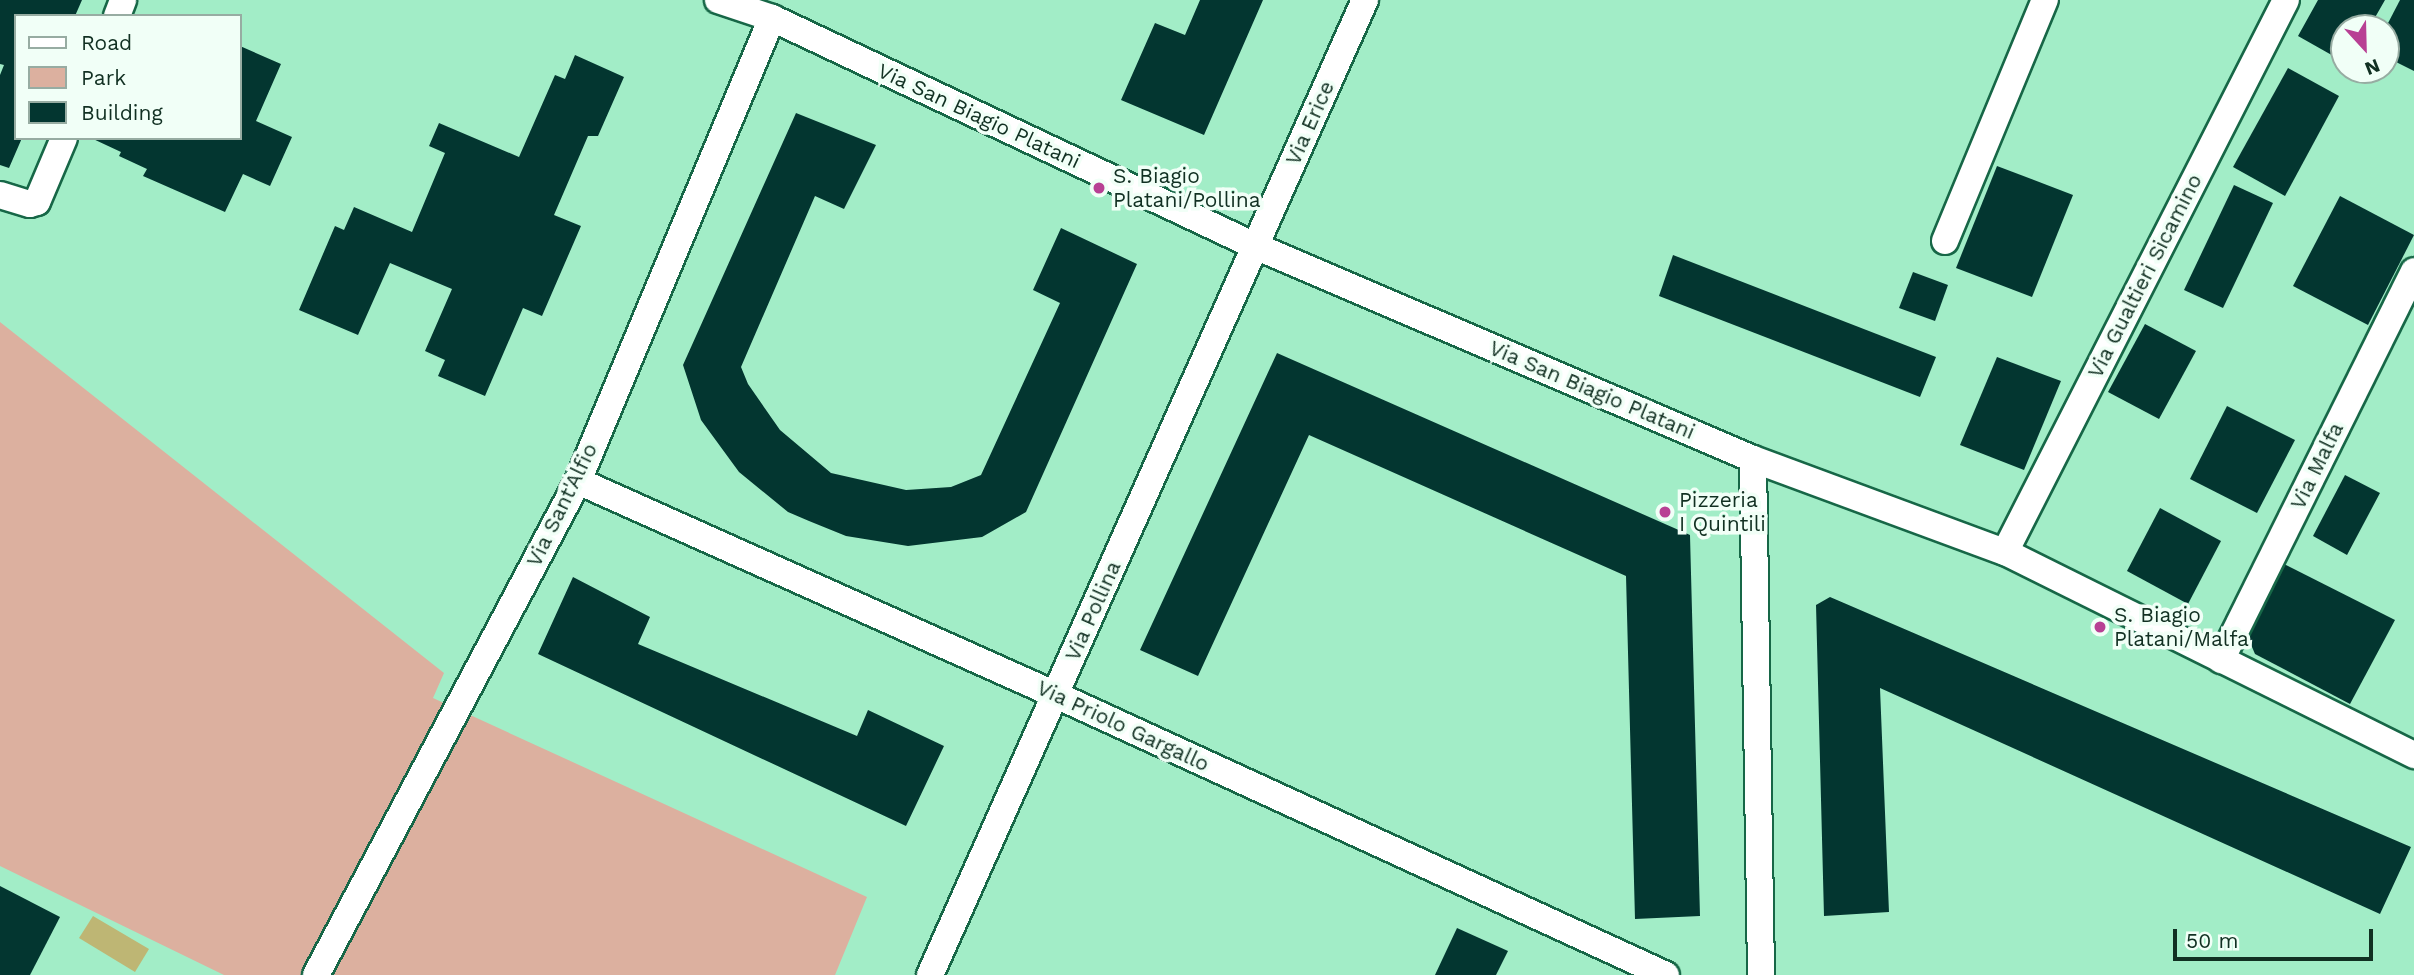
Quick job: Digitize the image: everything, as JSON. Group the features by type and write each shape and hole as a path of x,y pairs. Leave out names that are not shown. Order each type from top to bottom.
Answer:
{"street":[{"name":"Via San Biagio Platani","path":"718,0 772,18 1255,246 1753,459 2005,552 2414,755"},
{"name":"Via San Biagio Platani","path":"753,0 772,18"},
{"name":"Via Erice","path":"1255,246 1366,0"},
{"path":"1945,241 2045,0"},
{"name":"Via Gualtieri Sicamino","path":"2005,552 2286,0"},
{"name":"Via Sant'Alfio","path":"316,975 578,481 772,18"},
{"path":"0,195 30,204 37,202 63,140"},
{"name":"Via Pollina","path":"930,975 1255,246"},
{"name":"Via Malfa","path":"2221,660 2414,271"},
{"path":"1753,459 1761,975"},
{"name":"Via Priolo Gargallo","path":"578,481 1056,695 1666,975"}],"green space":[{"path":"0,322 444,673 433,698 867,897 835,975 224,975 0,866"}],"shaded area":[{"path":"93,916 149,949 135,972 79,938"}],"building":[{"path":"0,0 82,0 76,14 14,14 14,140 21,140 9,168 0,165 0,75 4,65 0,64"},
{"path":"1200,0 1263,0 1204,135 1121,100 1155,23 1185,35"},
{"path":"2318,0 2385,0 2377,14 2330,14 2330,54 2298,36"},
{"path":"2400,0 2414,0 2414,71 2400,64 2400,14 2393,14"},
{"path":"242,47 281,64 256,121 292,137 270,186 243,174 225,212 143,176 147,169 119,156 121,152 95,140 242,140"},
{"path":"575,55 624,77 598,136 588,136 554,215 581,226 542,316 523,308 485,396 438,376 445,360 425,351 452,289 390,263 358,335 299,310 335,226 344,230 354,207 412,232 445,153 429,146 439,123 519,157 555,75 565,79"},
{"path":"2288,68 2339,96 2285,196 2233,167"},
{"path":"796,113 876,145 844,209 815,196 741,367 748,384 780,430 831,473 906,490 951,487 981,475 1060,303 1033,290 1061,228 1137,264 1026,512 982,537 908,546 846,536 809,521 788,512 739,472 701,420 683,365"},
{"path":"1997,166 2073,195 2032,297 1956,268"},
{"path":"2234,185 2273,203 2223,308 2184,290"},
{"path":"2340,196 2414,235 2368,325 2293,286"},
{"path":"1673,255 1936,357 1920,397 1659,296"},
{"path":"1913,272 1948,285 1935,321 1899,308"},
{"path":"2145,324 2196,351 2159,419 2108,392"},
{"path":"1277,353 1690,535 1700,916 1635,919 1626,576 1309,435 1198,676 1140,650"},
{"path":"1997,357 2061,381 2024,470 1960,445"},
{"path":"2227,406 2295,440 2257,513 2190,479"},
{"path":"2345,475 2380,493 2347,555 2313,536"},
{"path":"2160,508 2221,541 2188,604 2127,571"},
{"path":"2282,563 2395,620 2350,704 2255,654 2246,633"},
{"path":"573,577 650,617 638,644 857,736 868,710 944,746 906,826 538,654"},
{"path":"1830,597 2411,847 2380,914 1880,688 1889,912 1824,916 1816,605"},
{"path":"0,886 60,917 30,975 0,975"},
{"path":"1457,928 1508,951 1496,975 1435,975"}],"place":[{"name":"S. Biagio Platani/Pollina","path":"1099,188"},
{"name":"Pizzeria I Quintili","path":"1665,512"},
{"name":"S. Biagio Platani/Malfa","path":"2100,627"}]}
